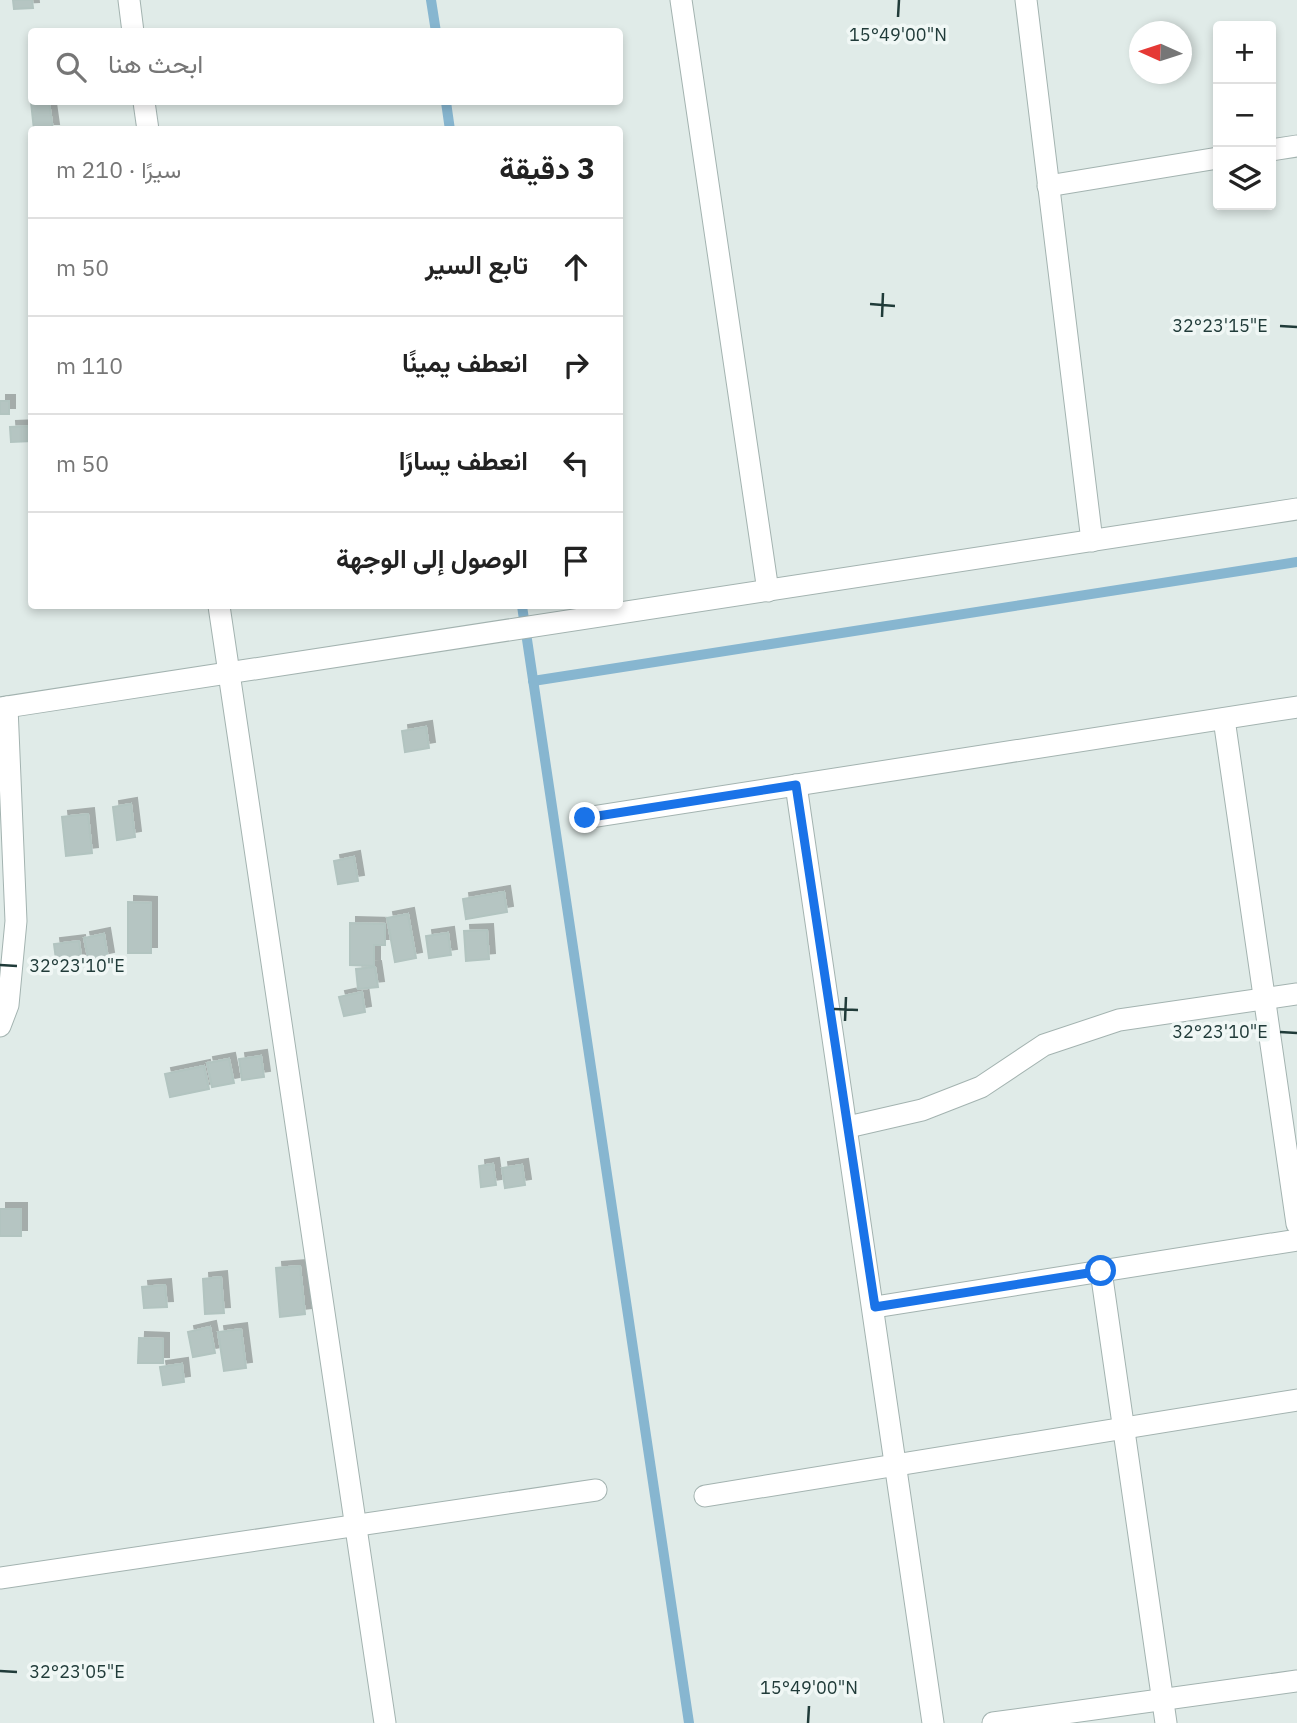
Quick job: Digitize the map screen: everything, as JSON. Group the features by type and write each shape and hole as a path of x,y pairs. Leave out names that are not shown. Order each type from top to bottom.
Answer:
{"street":[{"path":"129,0 132,28"},
{"path":"681,0 768,591"},
{"path":"1026,0 1092,541"},
{"path":"144,105 147,126"},
{"path":"1276,149 1297,146"},
{"path":"1048,186 1213,159"},
{"path":"0,1026 8,1005 16,921 3,707 509,632 1297,509"},
{"path":"219,609 384,1723"},
{"path":"585,818 1297,708"},
{"path":"1224,719 1297,1224"},
{"path":"796,785 875,1307 933,1723"},
{"path":"848,1127 922,1110 981,1087 1044,1045 1119,1020 1297,993"},
{"path":"875,1307 1297,1240"},
{"path":"1101,1271 1166,1723"},
{"path":"705,1496 1297,1400"},
{"path":"0,1578 596,1490"},
{"path":"993,1723 1297,1681"}],"building":[{"path":"13,0 32,0 33,8 14,9"},
{"path":"31,105 49,105 52,126 34,126"},
{"path":"0,401 9,401 9,414 0,414"},
{"path":"28,426 28,441 11,442 10,427"},
{"path":"426,727 429,748 405,752 402,731"},
{"path":"131,804 135,837 117,840 113,807"},
{"path":"88,814 92,853 66,856 62,817"},
{"path":"354,857 358,881 338,884 334,861"},
{"path":"504,892 507,912 466,919 463,899"},
{"path":"128,902 151,903 151,953 128,953"},
{"path":"408,914 416,958 395,962 387,918"},
{"path":"350,923 385,924 385,945 374,945 374,966 350,965"},
{"path":"487,930 489,959 466,961 464,931"},
{"path":"448,933 451,955 429,958 426,936"},
{"path":"104,934 108,958 89,962 84,938"},
{"path":"79,941 82,963 57,967 54,944"},
{"path":"375,967 378,987 358,989 356,969"},
{"path":"362,992 365,1012 344,1016 339,997"},
{"path":"261,1056 264,1077 242,1080 239,1059"},
{"path":"229,1059 234,1083 212,1087 207,1063"},
{"path":"204,1066 209,1089 170,1097 165,1074"},
{"path":"493,1164 496,1185 481,1187 479,1166"},
{"path":"522,1165 525,1185 505,1188 502,1168"},
{"path":"0,1209 21,1209 21,1236 0,1236"},
{"path":"300,1266 305,1314 280,1317 276,1268"},
{"path":"221,1277 224,1313 205,1314 203,1279"},
{"path":"165,1285 167,1307 144,1308 142,1287"},
{"path":"210,1327 215,1353 193,1357 188,1332"},
{"path":"241,1329 246,1368 224,1371 218,1332"},
{"path":"139,1338 163,1339 163,1363 138,1363"},
{"path":"182,1364 184,1382 163,1385 160,1367"}],"waterway":[{"path":"431,0 435,28"},
{"path":"446,105 449,126"},
{"path":"533,681 1297,562"},
{"path":"522,609 689,1723"}],"route":[{"path":"585,818 796,785 875,1307 1101,1271"}]}
